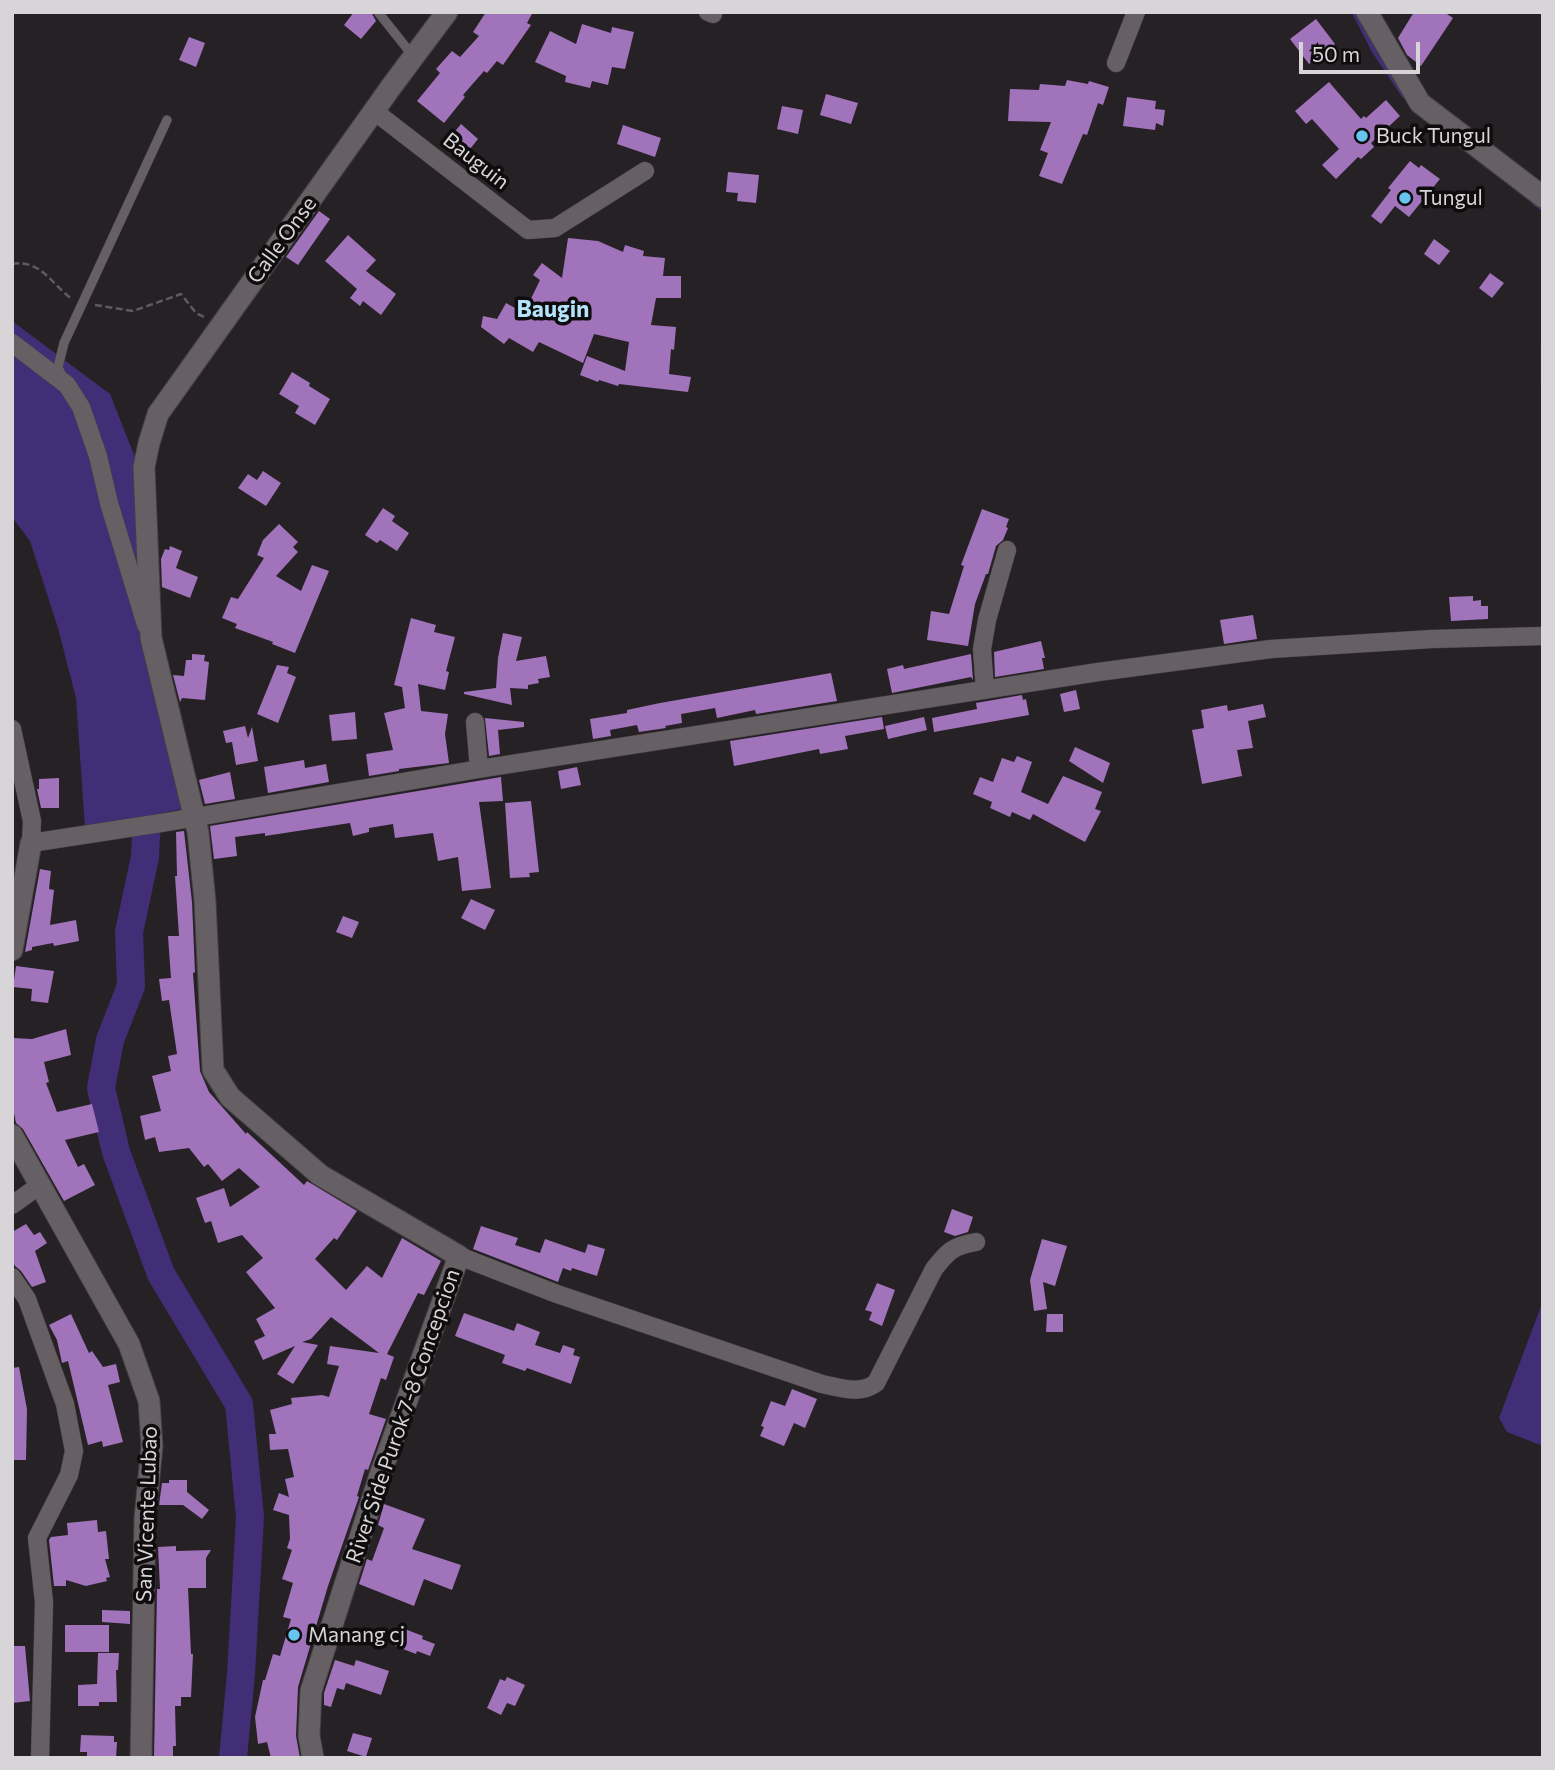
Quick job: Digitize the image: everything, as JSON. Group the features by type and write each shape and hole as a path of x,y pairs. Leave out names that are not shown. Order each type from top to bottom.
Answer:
{"street":[{"name":"Calle Onse","path":"151,638 144,467 158,414 447,12"},
{"path":"1116,63 1136,12"},
{"path":"1367,12 1420,103 1543,197"},
{"name":"Bauguin","path":"374,111 528,230 555,228 645,172"},
{"path":"12,343 67,386 81,407 151,638"},
{"path":"985,690 982,649 987,620 1007,550"},
{"path":"31,843 479,769 985,690 1271,649 1432,639 1543,636"},
{"name":"River Side Purok 7-8 Concepcion","path":"151,638 194,817 205,901 213,1070 230,1097 320,1175 459,1256 380,1475 312,1691 309,1736 313,1758"},
{"path":"475,722 479,769"},
{"path":"12,729 17,779 32,821 31,843 16,908 12,950"},
{"name":"San Vicente Lubao","path":"12,1135 130,1344 149,1401 152,1446 145,1518 141,1758"},
{"path":"12,1205 40,1185"},
{"path":"459,1256 557,1294 797,1376 858,1391 868,1389 876,1383 934,1269 947,1252 960,1245 976,1242"},
{"path":"12,1278 27,1300 65,1404 74,1451 68,1475 37,1538 44,1602 40,1758"}],"lane":[{"path":"377,12 414,57"},
{"path":"67,386 58,367 64,344 167,120"}],"path":[{"path":"12,264 21,262 36,267 48,274 57,289 72,299 83,302 134,311 181,294 197,313 207,319 226,320"}],"shaded area":[{"path":"12,321 110,394 138,465 143,547 187,808 85,828 76,698 58,628 30,541 12,517"},
{"path":"1543,1301 1543,1446 1507,1432 1499,1418"}],"building":[{"path":"354,12 371,12 376,21 361,39 344,25"},
{"path":"486,12 533,12 527,23 531,25 503,65 497,61 487,73 484,71 444,123 417,101 440,73 436,69 452,51 460,57 479,36 473,32"},
{"path":"1414,12 1444,12 1453,18 1421,66 1407,55 1398,38"},
{"path":"1316,19 1335,44 1309,64 1290,39"},
{"path":"582,24 611,33 612,27 634,32 625,69 612,67 608,85 592,81 590,88 565,82 566,76 535,62 550,31 576,44"},
{"path":"189,37 205,43 196,67 179,60"},
{"path":"1067,80 1088,84 1089,81 1109,87 1103,105 1098,103 1087,135 1083,134 1062,184 1039,176 1048,153 1040,150 1051,122 1008,121 1010,89 1039,90 1040,84 1065,86"},
{"path":"1329,82 1361,119 1364,116 1366,118 1386,100 1400,116 1371,143 1374,147 1361,159 1358,157 1336,179 1322,165 1339,149 1312,119 1306,124 1295,111"},
{"path":"826,94 858,103 851,124 820,115"},
{"path":"1127,97 1156,101 1155,109 1165,110 1163,126 1156,123 1155,130 1123,126"},
{"path":"782,106 803,110 798,134 777,129"},
{"path":"461,124 478,139 470,149 453,134"},
{"path":"623,125 661,138 655,157 617,144"},
{"name":"Tungul","path":"1410,161 1419,168 1421,165 1440,179 1409,217 1395,206 1381,224 1371,216 1391,190 1388,188"},
{"path":"728,172 759,175 756,203 737,201 738,193 726,192"},
{"path":"319,211 330,219 298,265 286,257"},
{"path":"348,235 376,260 366,271 396,294 381,315 363,301 360,306 350,298 357,289 325,261"},
{"path":"568,238 598,241 623,252 625,245 644,251 643,256 665,258 663,276 681,276 681,298 656,298 651,325 676,327 669,374 691,377 688,392 618,386 580,375 587,356 625,371 629,342 594,334 583,363 539,342 533,352 509,338 504,344 481,327 483,316 497,319 506,303 524,313 540,280 533,275 542,263 562,278"},
{"path":"1434,239 1450,251 1439,265 1424,254"},
{"path":"1490,273 1504,283 1492,298 1479,288"},
{"path":"292,372 330,399 315,425 295,413 299,406 279,394"},
{"path":"263,471 281,483 266,506 238,488 248,474 257,480"},
{"path":"383,508 395,516 392,521 409,533 397,551 380,540 377,543 365,535"},
{"path":"982,509 1009,519 1008,528 1003,540 996,546 975,604 968,646 927,640 931,611 949,614 964,566 961,565"},
{"path":"279,524 298,542 293,547 298,552 276,576 301,591 312,565 329,571 295,653 235,628 237,624 222,618 231,597 238,599 264,558 257,555 263,540"},
{"path":"170,546 182,551 176,568 198,577 190,598 162,587 161,559 165,549 169,550"},
{"path":"1473,596 1473,601 1481,600 1481,606 1488,606 1488,619 1451,621 1449,597"},
{"path":"1253,615 1257,639 1224,644 1220,620"},
{"path":"411,618 436,625 434,632 455,637 446,671 449,672 445,690 418,684 421,711 448,714 445,734 449,763 369,776 366,754 393,750 384,713 405,708 402,687 394,685"},
{"path":"503,633 522,637 516,661 546,656 550,677 538,679 539,683 528,685 528,689 510,688 512,705 464,694 496,688"},
{"path":"1041,641 1045,658 1042,658 1044,669 995,677 994,652"},
{"path":"192,654 205,655 204,661 209,662 205,700 182,698 180,702 173,675 184,676 186,660 192,660"},
{"path":"971,654 973,680 971,677 892,693 887,669 903,665 904,669"},
{"path":"277,665 289,667 287,673 296,677 278,723 257,714"},
{"path":"831,673 837,701 756,714 755,710 717,718 715,708 681,714 682,723 665,726 666,728 639,732 637,725 610,730 611,736 593,739 590,719 627,713 627,710 660,703"},
{"path":"1076,690 1080,709 1064,712 1060,694"},
{"path":"1022,695 1023,700 1026,699 1029,715 934,732 932,718 977,709 976,703"},
{"path":"1263,704 1266,717 1248,721 1253,748 1237,750 1242,776 1202,784 1192,730 1204,728 1201,710 1227,705 1228,711"},
{"path":"355,712 357,739 332,741 329,715"},
{"path":"882,717 884,729 845,736 848,749 820,754 819,749 734,766 730,741"},
{"path":"924,717 927,730 888,739 885,726"},
{"path":"485,718 524,722 524,727 498,730 500,754 489,756"},
{"path":"245,726 248,738 252,727 258,761 236,765 232,742 226,743 223,731"},
{"path":"1075,747 1110,763 1103,783 1069,761"},
{"path":"1017,756 1032,762 1021,792 1048,804 1063,776 1102,792 1095,809 1101,811 1085,842 1033,814 1030,820 1012,812 1010,817 990,808 992,802 973,794 980,777 993,782 1002,758 1014,762"},
{"path":"304,760 305,768 326,764 329,782 268,793 264,767"},
{"path":"577,767 581,785 561,789 558,771"},
{"path":"230,772 235,799 205,804 199,780"},
{"path":"501,777 503,801 479,802 491,888 462,891 458,857 438,861 433,833 395,838 393,824 369,828 369,832 353,836 350,823 265,836 265,833 235,837 237,856 214,859 210,826"},
{"path":"59,778 59,808 41,808 37,789 39,779"},
{"path":"531,801 539,872 529,873 530,877 510,878 505,803"},
{"path":"184,831 192,902 193,973 200,1071 209,1092 246,1134 247,1132 304,1185 307,1181 357,1211 337,1240 334,1238 315,1259 346,1290 367,1266 382,1278 402,1238 441,1261 424,1295 418,1293 387,1354 394,1357 386,1380 381,1378 369,1414 386,1419 368,1470 365,1469 357,1496 359,1497 328,1586 298,1687 296,1736 300,1758 271,1758 267,1742 258,1744 255,1717 263,1680 273,1654 280,1656 291,1619 283,1617 293,1583 282,1579 292,1550 287,1548 290,1539 289,1515 273,1510 279,1493 289,1497 285,1479 294,1477 288,1449 270,1450 269,1434 276,1434 270,1410 292,1404 291,1398 322,1395 329,1397 339,1366 327,1364 330,1346 379,1353 331,1317 311,1339 302,1342 318,1345 293,1384 277,1374 295,1346 263,1360 254,1341 265,1336 256,1319 275,1308 246,1272 263,1258 242,1235 218,1243 211,1221 205,1223 196,1198 224,1188 230,1207 260,1187 239,1168 222,1181 208,1164 204,1167 189,1148 159,1152 155,1137 145,1140 140,1116 161,1111 152,1076 171,1071 168,1056 177,1054 169,1000 162,1001 159,979 171,978 168,936 179,936 175,876 176,832"},
{"path":"40,869 51,871 49,889 54,890 50,925 76,920 79,941 32,947 32,950 25,952"},
{"path":"471,899 495,910 485,930 461,918"},
{"path":"343,916 359,922 352,938 336,932"},
{"path":"16,966 54,971 48,1003 31,1001 32,989 13,987"},
{"path":"66,1029 71,1055 44,1062 49,1082 46,1083 57,1112 92,1104 99,1132 65,1140 78,1167 84,1164 95,1185 64,1201 23,1129 16,1123 12,1103 12,1070 13,1038 32,1039"},
{"path":"952,1209 973,1217 968,1232 955,1236 944,1232"},
{"path":"26,1224 34,1235 40,1232 47,1243 35,1251 46,1282 32,1287 12,1259 12,1232"},
{"path":"481,1226 518,1238 515,1245 540,1253 545,1239 585,1253 588,1244 605,1249 597,1276 563,1268 558,1282 473,1249"},
{"path":"1042,1239 1067,1246 1055,1286 1043,1282 1047,1309 1034,1311 1030,1280"},
{"path":"877,1283 895,1290 882,1326 869,1320 872,1312 865,1310"},
{"path":"464,1313 514,1331 517,1323 540,1332 535,1345 560,1353 563,1345 575,1349 573,1355 580,1357 571,1384 527,1368 525,1371 502,1363 505,1355 455,1336"},
{"path":"71,1314 89,1353 92,1351 103,1367 116,1364 120,1382 108,1385 123,1442 103,1447 102,1441 88,1445 68,1361 62,1363 57,1340 49,1325"},
{"path":"1047,1314 1063,1314 1063,1332 1046,1332"},
{"path":"19,1367 27,1409 26,1460 12,1460 12,1368"},
{"path":"792,1389 817,1399 805,1428 794,1423 784,1446 760,1436 764,1427 761,1426 771,1401 785,1406"},
{"path":"169,1480 187,1480 187,1492 209,1510 202,1519 183,1505 159,1505 162,1483 169,1483"},
{"path":"384,1504 425,1519 412,1549 461,1565 452,1590 424,1579 414,1606 359,1584 367,1559 372,1561 384,1528 378,1525"},
{"path":"97,1520 98,1532 106,1531 109,1559 105,1559 110,1577 106,1578 107,1581 86,1586 66,1580 66,1586 54,1586 49,1540 51,1537 68,1535 67,1523"},
{"path":"176,1546 176,1551 211,1550 206,1558 206,1588 188,1588 193,1654 191,1697 181,1697 181,1706 175,1706 176,1746 173,1746 173,1758 154,1758 157,1589 160,1589 158,1547"},
{"path":"102,1610 130,1611 130,1624 102,1622"},
{"path":"65,1625 109,1625 109,1652 65,1652"},
{"path":"402,1628 435,1644 430,1656 395,1646"},
{"path":"12,1646 25,1646 30,1701 12,1703"},
{"path":"98,1653 119,1653 116,1670 117,1702 99,1702 99,1706 78,1706 78,1685 97,1684"},
{"path":"335,1660 354,1666 356,1660 389,1671 381,1695 346,1683 344,1690 337,1688 331,1707 324,1705 324,1693"},
{"path":"507,1677 525,1685 515,1706 507,1703 501,1715 487,1708 500,1679 505,1681"},
{"path":"353,1733 372,1738 366,1757 347,1751"},
{"path":"81,1735 114,1736 114,1742 117,1742 116,1758 87,1758 87,1752 80,1752"}],"waterway":[{"path":"1354,12 1374,51 1404,96"},
{"path":"1534,203 1543,209"},
{"path":"1543,343 1543,385"},
{"path":"149,777 145,857 129,932 131,986 110,1040 101,1088 116,1152 161,1274 239,1404 250,1517 233,1758"}],"place":[{"name":"Buck Tungul","path":"1362,136"},
{"name":"Tungul","path":"1405,198"},
{"name":"Manang cj","path":"294,1635"}],"district":[{"name":"Baugin","path":"553,309"}]}
